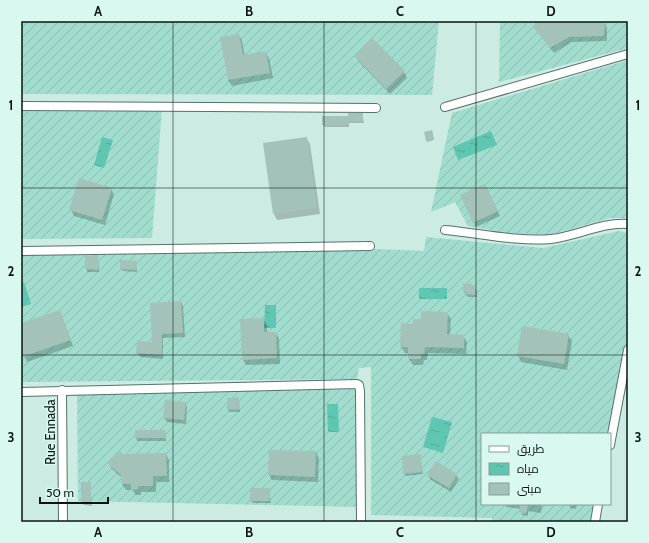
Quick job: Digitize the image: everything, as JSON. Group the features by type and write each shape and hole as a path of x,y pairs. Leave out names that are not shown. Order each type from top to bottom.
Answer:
{"street":[{"path":"445,107 628,54"},
{"path":"21,106 376,108"},
{"path":"444,230 540,239 561,238 605,224 628,224"},
{"path":"21,251 370,246"},
{"path":"611,440 628,350"},
{"path":"21,392 357,384 359,385 360,390 361,522"},
{"name":"Rue Ennada","path":"62,390 62,522"},
{"path":"595,522 598,505"}],"shaded area":[{"path":"21,21 439,21 432,95 21,94"},
{"path":"500,21 628,21 628,48 499,82"},
{"path":"628,60 628,218 610,218 550,235 507,233 468,226 455,202 431,212 452,113"},
{"path":"21,108 162,108 152,238 21,239"},
{"path":"619,231 628,233 628,336 609,433 481,433 481,505 595,505 591,522 492,522 492,518 371,515 371,367 359,368 357,379 21,382 21,253 353,248 424,251 426,237 543,248"},
{"path":"358,389 358,507 78,501 77,394"}],"water":[{"path":"491,131 497,145 458,160 453,147"},
{"path":"102,137 113,140 104,168 94,165"},
{"path":"24,282 31,304 21,307 21,283"},
{"path":"419,288 447,288 447,299 419,299"},
{"path":"265,305 276,305 276,328 264,328"},
{"path":"327,404 338,404 339,432 328,432"},
{"path":"432,417 452,422 443,453 423,447"}],"building":[{"path":"536,21 605,21 604,36 569,37 550,48 533,27"},
{"path":"239,34 243,55 266,51 270,73 228,80 220,37"},
{"path":"372,38 405,71 386,89 354,56"},
{"path":"348,113 363,113 363,121 348,121 348,125 322,125 322,116 348,116"},
{"path":"432,130 434,139 426,141 424,132"},
{"path":"307,137 317,208 273,214 263,143"},
{"path":"79,178 112,188 102,220 69,210"},
{"path":"485,184 498,211 473,223 460,195"},
{"path":"98,255 98,270 85,269 85,256"},
{"path":"120,260 137,261 136,270 120,269"},
{"path":"463,283 472,284 472,286 476,287 476,295 466,294 466,292 463,292"},
{"path":"181,301 183,333 162,334 162,355 136,353 137,341 152,342 150,303"},
{"path":"60,310 71,340 22,357 21,323"},
{"path":"421,311 448,312 447,334 464,335 464,348 425,347 424,354 421,354 421,359 408,359 408,347 400,347 401,323 413,324 413,319 421,319"},
{"path":"264,318 264,332 276,332 277,358 242,360 240,319"},
{"path":"522,326 569,334 564,364 517,356"},
{"path":"239,397 240,409 227,410 227,398"},
{"path":"165,400 186,402 184,420 163,418"},
{"path":"135,430 165,430 165,438 135,438"},
{"path":"119,450 123,454 166,453 167,476 153,476 153,486 138,486 138,489 131,490 131,484 121,484 121,475 107,463"},
{"path":"269,450 316,451 315,477 268,475"},
{"path":"421,454 422,472 403,474 402,456"},
{"path":"436,461 457,474 449,488 427,475"},
{"path":"81,482 91,482 91,503 81,503"},
{"path":"250,488 270,488 270,501 250,501"},
{"path":"520,505 528,505 526,514 519,512"}]}
